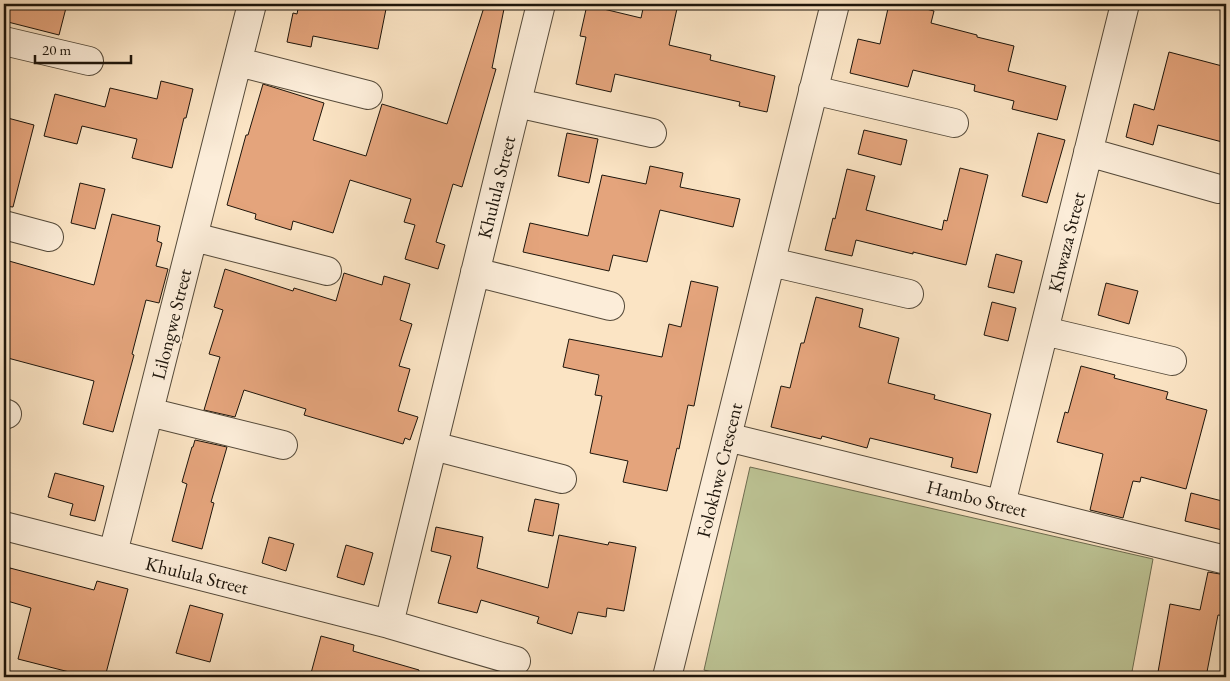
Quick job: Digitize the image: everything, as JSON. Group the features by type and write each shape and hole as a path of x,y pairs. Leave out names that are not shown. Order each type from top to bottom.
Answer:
{"street":[{"name":"Lilongwe Street","path":"113,553 252,4"},
{"name":"Khulula Street","path":"389,624 541,4"},
{"name":"Folokhwe Crescent","path":"667,677 835,4"},
{"name":"Khwaza Street","path":"1001,504 1125,4"},
{"path":"4,41 89,61"},
{"path":"238,62 368,95"},
{"path":"813,90 954,122"},
{"path":"517,103 652,133"},
{"path":"1088,152 1219,189"},
{"path":"4,225 49,237"},
{"path":"194,237 327,271"},
{"path":"771,262 909,294"},
{"path":"475,272 610,306"},
{"path":"1044,331 1172,361"},
{"path":"149,412 283,445"},
{"name":"Hambo Street","path":"727,437 1226,560"},
{"path":"433,446 562,479"},
{"name":"Khulula Street","path":"4,526 389,624 516,661"}],"green space":[{"path":"750,467 1153,559 1131,677 731,677 704,670"}],"building":[{"path":"4,4 67,4 59,35 4,21"},
{"path":"299,4 387,4 378,49 313,36 311,47 287,42 293,13 297,14"},
{"path":"485,4 505,4 492,68 496,69 462,187 453,184 436,242 445,245 438,269 405,259 415,225 404,222 411,199 350,180 333,233 293,221 291,230 255,219 256,214 227,205 246,135 248,135 263,84 324,103 313,140 366,156 382,104 447,124"},
{"path":"644,4 678,4 669,45 711,55 710,60 775,76 767,112 739,106 740,102 615,74 611,92 576,84 586,37 580,36 587,5 641,18"},
{"path":"889,4 907,4 934,11 931,23 1014,46 1008,71 1066,86 1057,120 1012,109 1014,101 974,91 975,85 913,70 908,87 850,73 858,39 880,44"},
{"path":"1169,52 1226,67 1226,143 1158,125 1153,145 1126,137 1134,104 1154,110"},
{"path":"161,81 193,89 172,168 132,158 137,139 82,126 77,144 44,136 55,94 105,107 110,88 157,99"},
{"path":"4,117 34,125 13,207 4,206"},
{"path":"864,130 907,140 901,165 858,154"},
{"path":"567,133 598,139 589,183 558,176"},
{"path":"1038,133 1065,140 1047,203 1022,196"},
{"path":"650,166 683,173 680,187 740,199 733,227 660,210 647,262 613,255 609,271 523,252 530,223 588,236 602,175 646,184"},
{"path":"960,168 988,175 966,265 856,240 852,256 825,250 833,218 835,219 847,169 875,176 866,210 942,230 944,220 947,221"},
{"path":"80,183 105,189 95,229 71,223"},
{"path":"112,214 160,226 157,241 162,243 156,266 168,269 159,303 146,300 132,354 134,355 113,432 83,424 94,381 4,357 4,280 9,261 94,285"},
{"path":"996,254 1022,261 1014,293 988,287"},
{"path":"225,269 293,291 294,288 336,301 344,273 382,285 384,276 410,284 400,320 412,324 399,366 410,369 398,411 418,417 410,440 405,438 403,444 304,415 306,409 244,390 235,417 204,410 220,357 209,354 223,310 214,307"},
{"path":"691,281 718,287 694,406 688,405 679,449 677,448 667,491 623,482 628,461 590,453 602,396 595,395 599,375 563,367 569,339 662,357 669,324 681,327"},
{"path":"1106,283 1138,291 1129,324 1098,315"},
{"path":"816,297 863,309 859,327 899,338 888,383 935,395 934,399 991,414 977,473 951,467 953,458 870,438 867,448 822,436 821,439 771,427 781,386 790,388 801,343 804,343"},
{"path":"992,302 1016,308 1008,341 984,335"},
{"path":"1081,366 1115,375 1114,378 1168,392 1166,399 1207,410 1186,489 1141,477 1140,482 1133,481 1123,518 1090,510 1103,454 1057,442 1065,412 1068,413"},
{"path":"195,440 227,447 211,502 214,503 202,549 172,541 187,484 182,482"},
{"path":"55,473 104,486 95,521 70,515 73,504 48,497"},
{"path":"1191,493 1226,502 1226,513 1222,530 1185,521"},
{"path":"535,499 559,504 553,536 528,531"},
{"path":"436,527 483,537 477,568 548,588 559,535 608,545 609,542 636,547 624,611 607,608 606,617 578,612 572,634 537,623 539,617 481,600 477,613 438,603 451,556 431,551"},
{"path":"269,537 294,544 286,571 262,563"},
{"path":"346,545 373,553 364,585 337,577"},
{"path":"10,568 94,590 97,581 128,589 105,677 89,677 18,659 31,608 4,600 4,591"},
{"path":"1208,572 1226,575 1226,616 1218,615 1206,677 1183,677 1158,672 1170,604 1200,610"},
{"path":"190,605 223,614 210,662 176,653"},
{"path":"321,636 354,645 353,651 419,670 418,677 310,677"}]}
